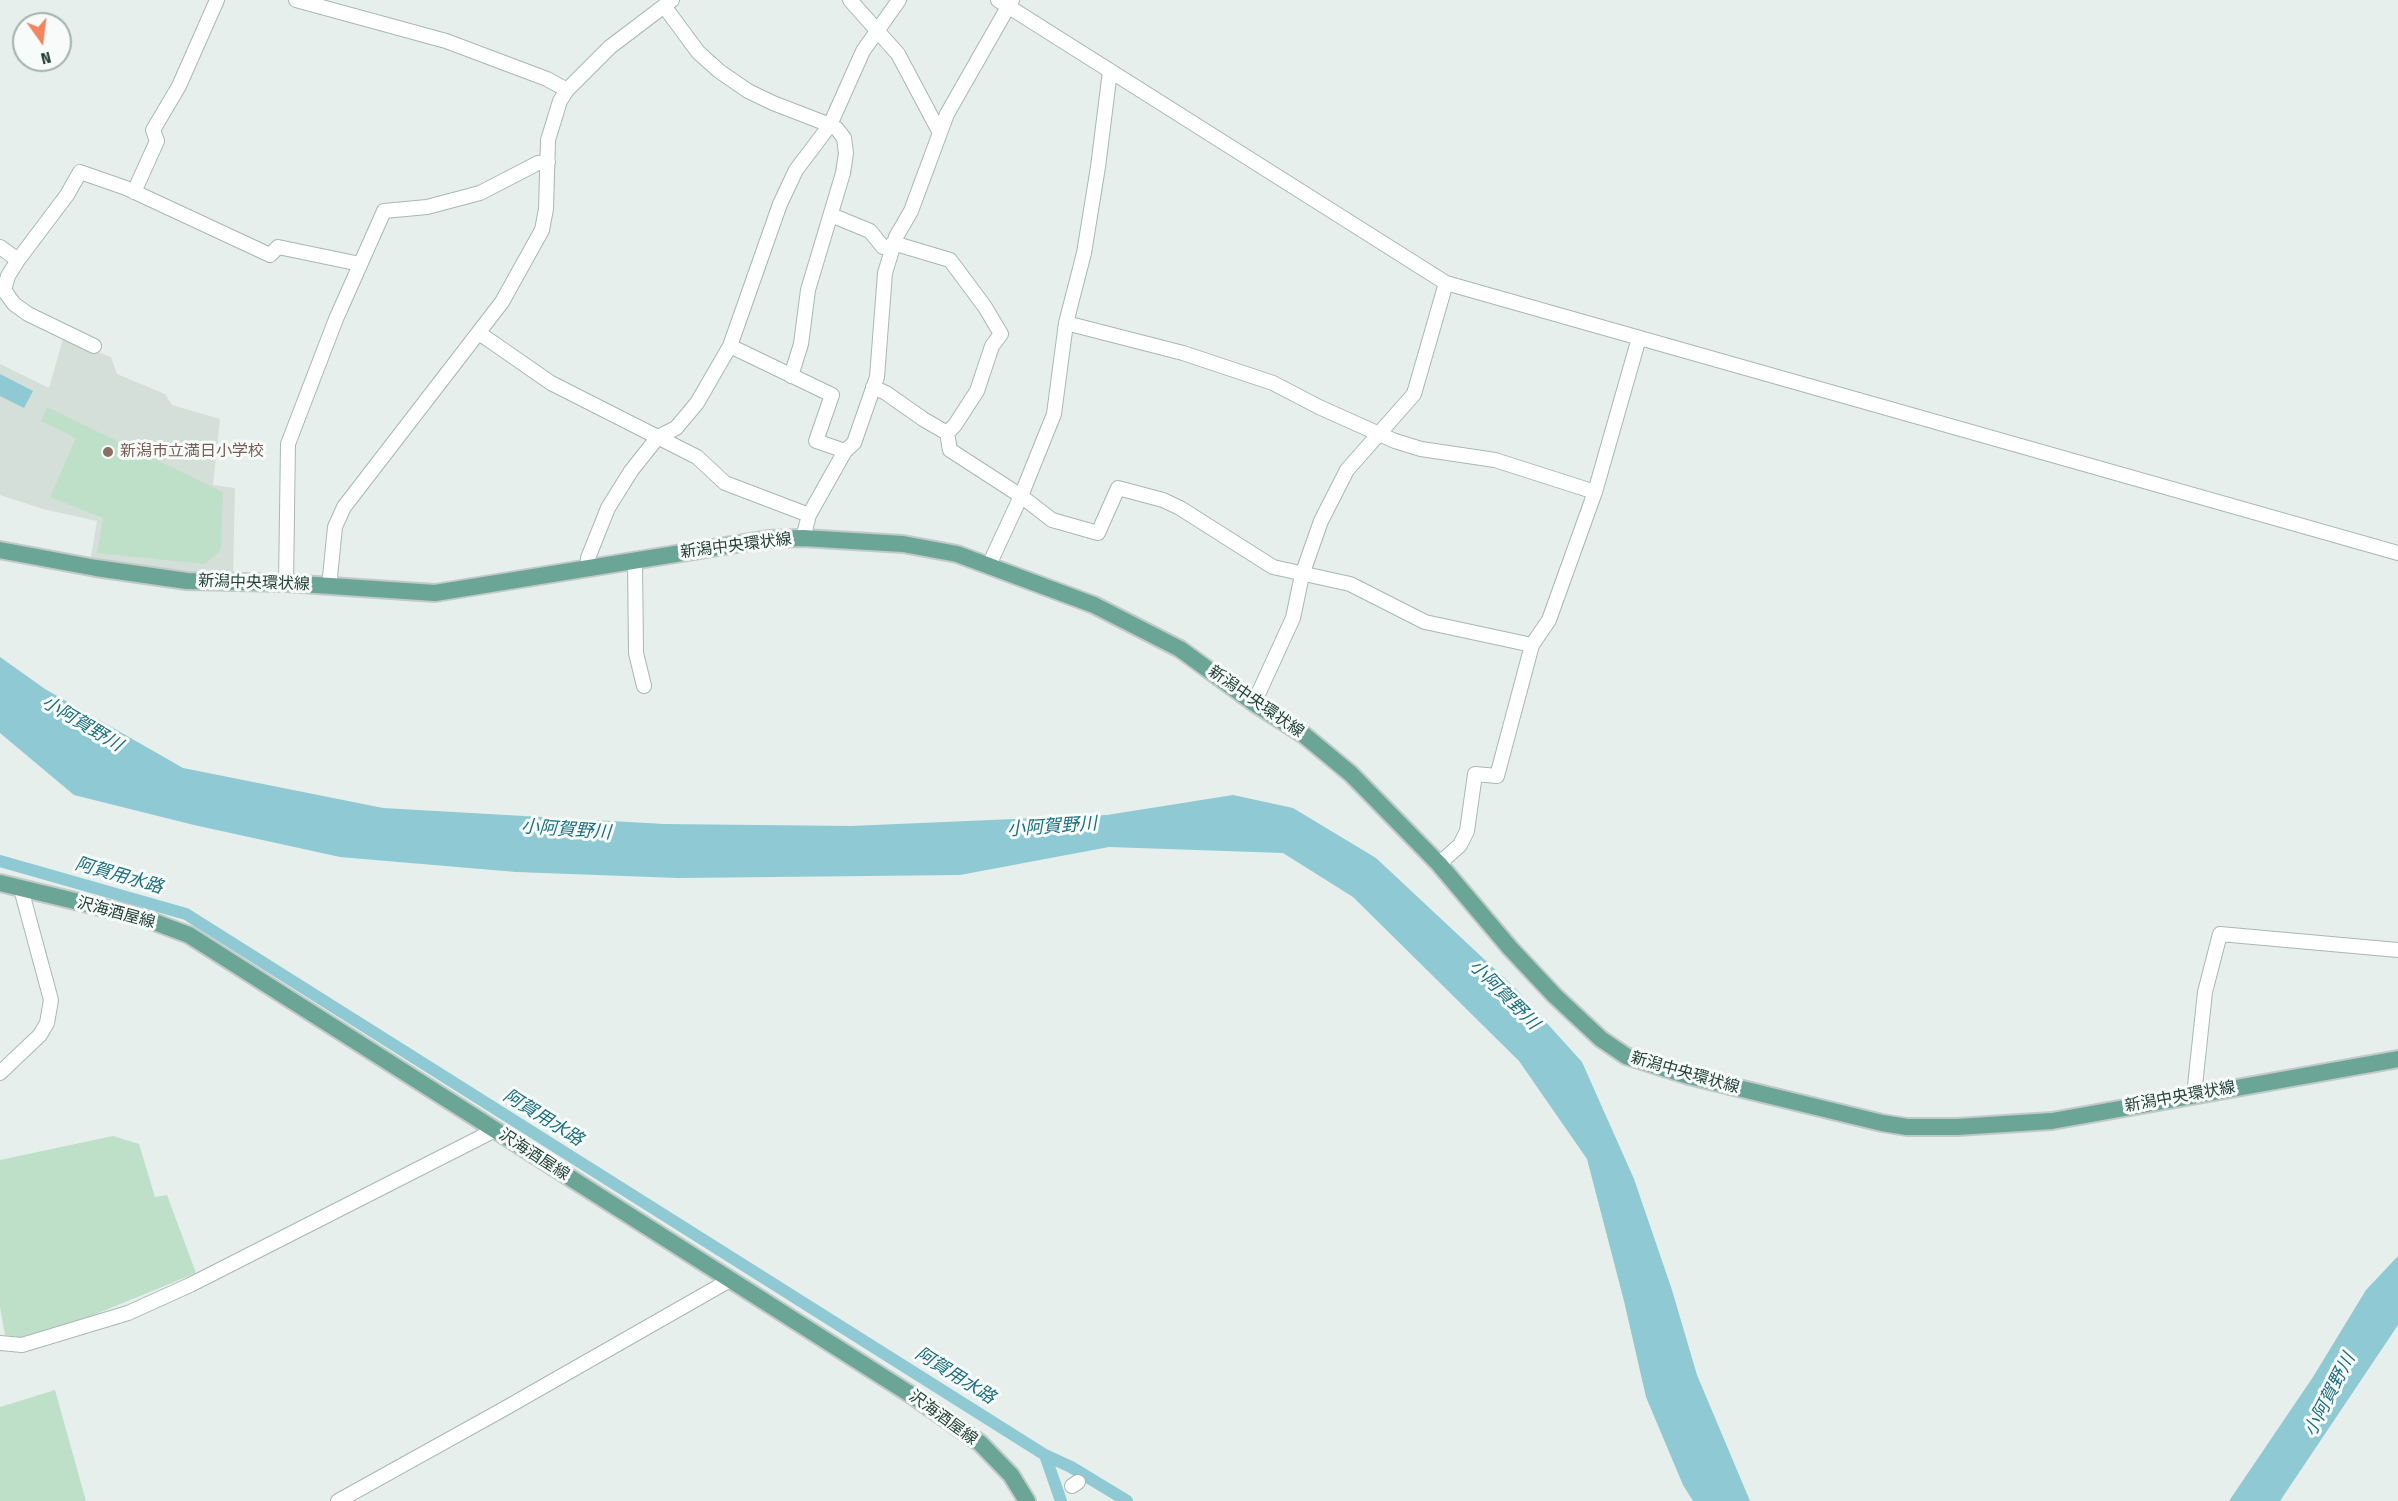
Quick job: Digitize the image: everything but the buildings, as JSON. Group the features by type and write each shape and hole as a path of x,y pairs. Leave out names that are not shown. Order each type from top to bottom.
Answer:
{"main road":[{"name":"新潟中央環状線","path":"0,550 187,581 286,583 435,593 743,542 803,538 903,544 957,554 1094,605 1180,649 1254,703 1304,735 1351,774 1439,864 1510,948 1554,995 1601,1039 1626,1056 1654,1066 1805,1105 1907,1127 1993,1126 2052,1121 2398,1059"},
{"name":"沢海酒屋線","path":"0,883 141,917 189,935 913,1396 980,1443 1011,1475 1027,1501"}],"street":[{"path":"134,192 157,141 153,130 179,86 217,0"},
{"path":"296,0 321,4 446,41 547,79 567,90"},
{"path":"850,0 898,54 940,134"},
{"path":"588,567 588,558 608,508 631,471 658,437 676,428 697,403 730,346 780,204 796,170 830,125 863,51 899,0"},
{"path":"803,538 809,515 845,451 854,443 873,387 878,370 885,273 892,246 911,211 955,99 1007,2 1038,26 1446,283 2398,554"},
{"path":"328,587 335,527 344,507 502,302 542,230 552,122 567,90 610,47 668,3 698,52 719,71 748,91 773,104 830,125 841,133 846,147 843,172 808,290 801,344 791,376"},
{"path":"989,565 1021,496 1054,414 1066,323 1084,253 1103,139 1110,71"},
{"path":"286,583 288,444 336,319 384,211 427,207 480,193 538,164 548,162"},
{"path":"94,346 55,329 14,304 4,290 8,276 18,260 68,195 80,172 134,192 270,255 278,247 360,264"},
{"path":"831,215 870,231 883,247 892,246 950,260 986,307 1001,334 992,346 977,391 955,425 947,433"},
{"path":"0,247 18,260"},
{"path":"1254,703 1293,618 1302,574 1321,521 1347,470 1414,394 1446,283"},
{"path":"1066,323 1183,353 1273,383 1319,407 1421,449 1495,460 1595,492"},
{"path":"479,333 551,382 649,430 697,457 725,483 809,515"},
{"path":"1439,864 1460,845 1467,831 1475,774 1497,776 1532,645 1549,620 1595,492 1639,338"},
{"path":"730,346 832,395 816,441 845,451"},
{"path":"873,387 922,420 947,433"},
{"path":"947,433 950,450 1052,519 1098,532 1118,488 1163,500 1180,508 1273,567 1350,584 1425,622 1532,645"},
{"path":"635,561 636,653 644,686"},
{"path":"0,1074 40,1035 47,1023 51,1000 21,889"},
{"path":"2194,1095 2205,992 2220,934 2398,950"},
{"path":"1,1341 22,1345 128,1313 190,1285 495,1130"},
{"path":"338,1501 512,1405 730,1280"}],"shaded area":[{"name":"新潟市立満日小学校","path":"63,339 111,357 117,374 165,394 172,405 220,419 213,485 235,488 233,577 159,573 90,562 97,521 43,509 0,495 0,364 49,388"}],"green space":[{"path":"47,407 223,492 221,550 205,564 97,553 103,518 50,497 76,438 41,421"},
{"path":"113,1136 139,1144 155,1197 167,1195 196,1273 79,1321 23,1339 5,1335 0,1307 0,1160"},
{"path":"55,1390 86,1501 0,1501 0,1407"}],"water":[{"path":"0,374 33,391 24,408 0,396"},
{"name":"小阿賀野川","path":"0,657 45,689 183,768 383,808 664,824 851,826 1107,815 1233,795 1293,808 1376,858 1516,989 1582,1062 1634,1179 1672,1290 1697,1375 1750,1501 1693,1501 1683,1485 1646,1397 1587,1159 1519,1061 1353,897 1283,853 1109,847 960,875 678,878 516,872 340,857 194,825 74,795 0,733"},
{"name":"小阿賀野川","path":"2398,1256 2398,1325 2280,1501 2229,1501 2313,1377 2366,1290"}],"waterway":[{"name":"阿賀用水路","path":"0,861 186,914 1045,1455 1071,1467 1127,1501"},
{"path":"1045,1455 1061,1501"}],"place":[{"name":"新潟市立満日小学校","path":"108,452"}]}
